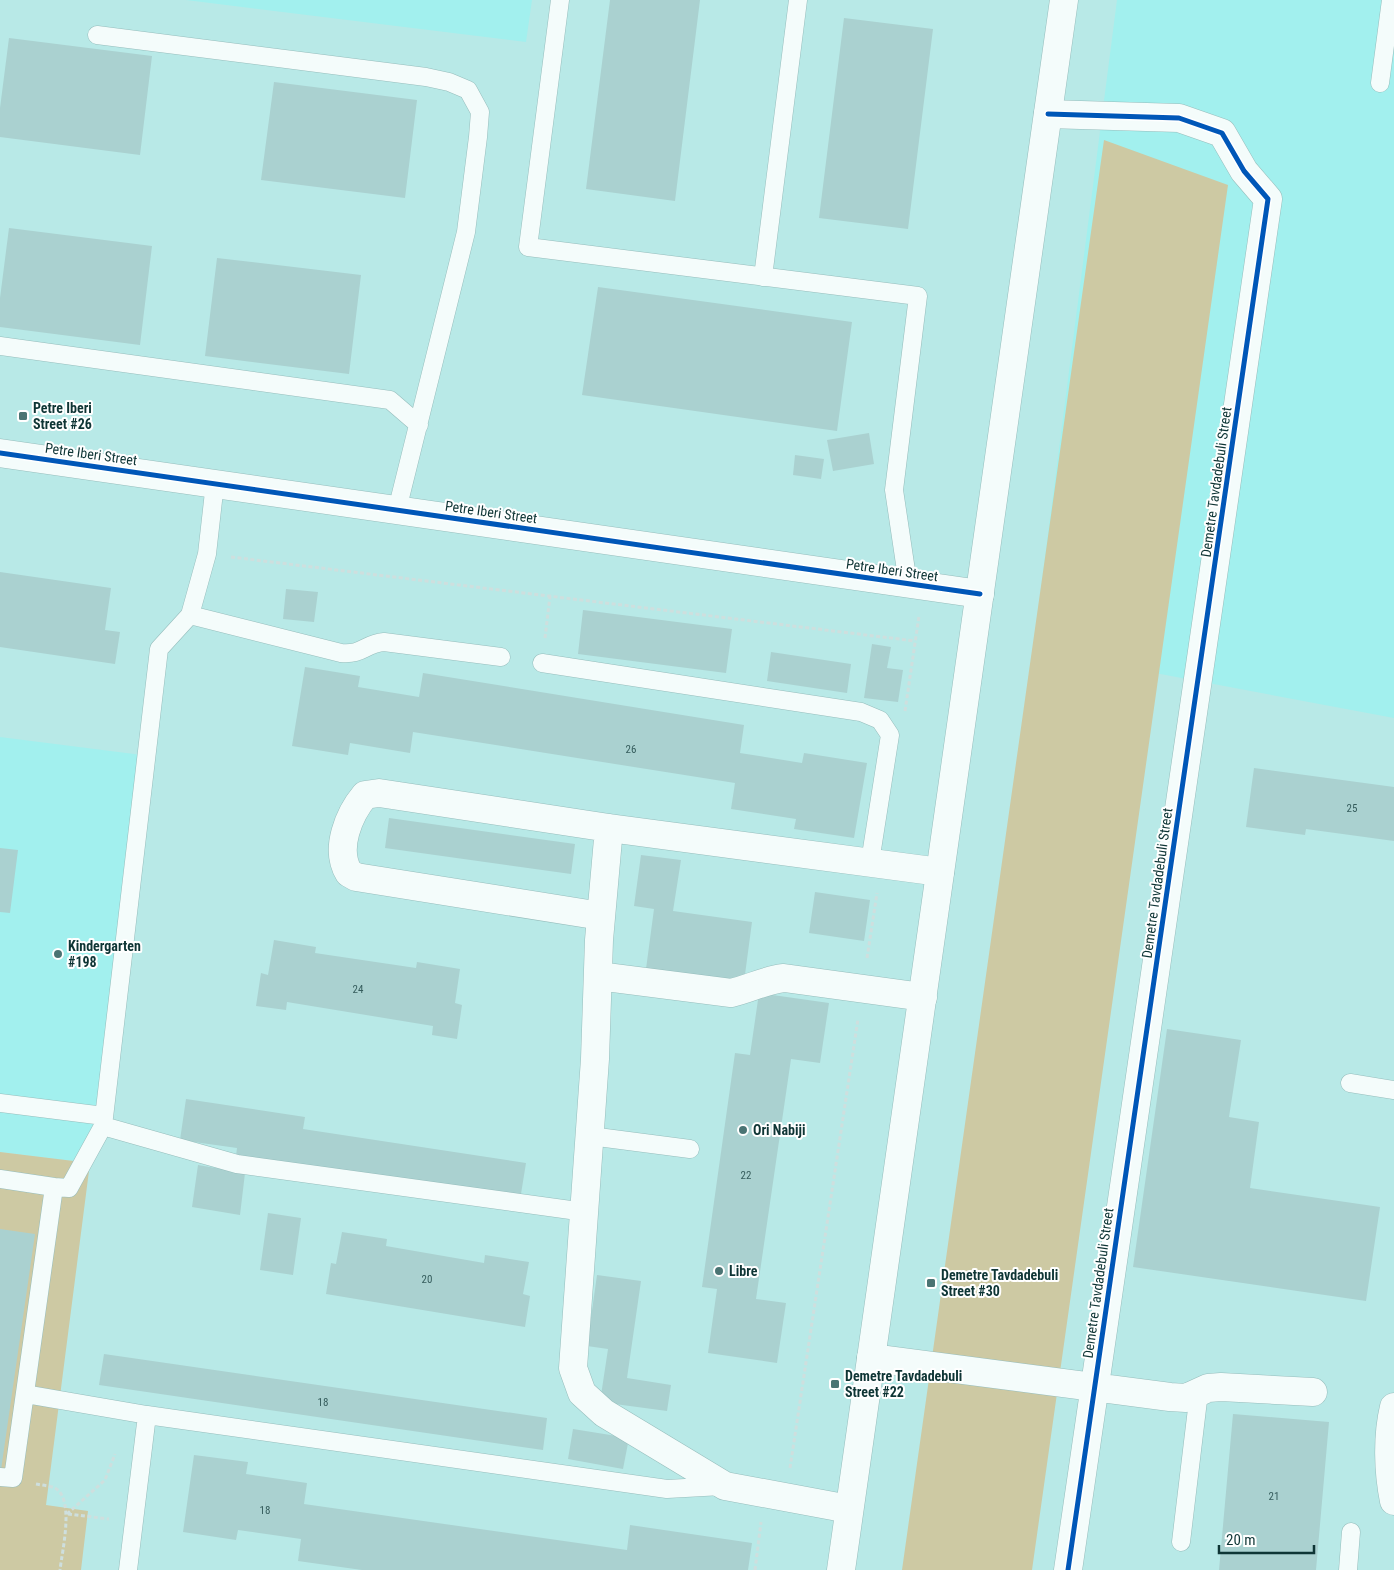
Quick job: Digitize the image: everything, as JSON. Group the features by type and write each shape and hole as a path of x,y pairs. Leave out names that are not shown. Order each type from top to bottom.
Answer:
{"street":[{"path":"841,1570 1064,0"},
{"name":"Demetre Tavdadebuli Street","path":"1048,114 1179,118 1222,133 1244,171 1268,199 1068,1570"},
{"name":"Petre Iberi Street","path":"0,452 980,594"},
{"path":"601,916 365,880 349,873 343,857 349,817 365,795 379,793 609,828 940,872"},
{"path":"609,828 601,916 590,1136 574,1368 582,1393 604,1413 725,1486 850,1509"},
{"path":"598,976 730,993 746,989 764,981 784,978 922,997"},
{"path":"871,1358 1186,1398 1199,1392 1221,1387 1313,1392"},
{"path":"1394,1407 1390,1422 1391,1486 1394,1501"}],"lane":[{"path":"560,0 528,247 918,296 894,490 916,585"},
{"path":"763,277 798,0"},
{"path":"1380,84 1391,0"},
{"path":"97,35 426,77 449,82 468,90 480,112 466,232 397,510"},
{"path":"0,346 390,400 419,425"},
{"path":"0,1179 68,1188 104,1121 159,649 190,615 207,554 215,483"},
{"path":"190,615 341,653 355,654 376,642 384,642 500,657"},
{"path":"542,664 861,712 880,720 890,735 876,863"},
{"path":"1350,1083 1394,1090"},
{"path":"0,1103 104,1121 237,1164 585,1212"},
{"path":"590,1136 690,1149"},
{"path":"7,1478 25,1394 54,1187"},
{"path":"1181,1542 1199,1392"},
{"path":"25,1394 139,1413 667,1489 725,1486"},
{"path":"128,1570 134,1523 139,1413"},
{"path":"1348,1570 1351,1532"}],"path":[{"path":"207,554 915,642"},
{"path":"904,719 915,642 916,585"},
{"path":"542,664 550,596"},
{"path":"756,1570 762,1519 786,1498 863,989 876,863"},
{"path":"67,1514 104,1480 123,1438 139,1413"},
{"path":"7,1478 55,1488 61,1494 67,1514 60,1570"},
{"path":"67,1514 134,1523"}],"shaded area":[{"path":"186,0 532,0 526,42"},
{"path":"1117,0 1394,0 1394,718 1033,650"},
{"path":"1104,140 1228,185 1032,1570 902,1570"},
{"name":"Kindergarten #198","path":"0,737 142,755 90,1163 0,1152"},
{"path":"0,1152 90,1163 46,1505 88,1511 81,1570 0,1570"}],"building":[{"path":"610,0 700,0 675,201 586,189"},
{"path":"844,18 933,29 908,229 819,218"},
{"path":"9,38 152,56 140,155 0,137 0,108"},
{"path":"274,82 417,100 405,198 261,180"},
{"path":"9,228 152,246 140,345 0,327 0,298"},
{"path":"217,258 361,275 349,374 205,356"},
{"path":"598,287 852,322 837,431 582,395"},
{"path":"869,433 874,464 833,471 827,440"},
{"path":"795,455 824,459 821,479 793,475"},
{"path":"0,572 111,588 105,630 120,632 115,664 0,647"},
{"path":"286,589 318,592 314,622 283,619"},
{"path":"583,610 732,629 726,673 578,654"},
{"path":"872,644 891,647 887,668 903,670 898,702 864,698"},
{"path":"771,652 851,664 847,693 767,681"},
{"path":"305,667 360,676 358,687 419,697 423,673 744,725 740,753 802,763 804,753 867,763 854,838 794,829 796,819 731,809 735,783 413,732 410,753 350,743 348,755 292,746"},
{"path":"1254,768 1394,787 1394,841 1306,829 1305,835 1246,827"},
{"path":"389,818 575,844 571,874 385,848"},
{"path":"0,848 18,850 10,913 0,912"},
{"path":"641,855 681,860 673,911 752,922 744,982 646,969 654,909 634,906"},
{"path":"815,892 870,900 864,941 809,933"},
{"path":"274,940 316,947 315,953 416,968 417,962 460,969 455,1003 462,1005 457,1039 432,1035 433,1026 287,1002 286,1010 256,1006 261,973 268,975"},
{"path":"759,993 829,1003 820,1063 791,1059 756,1299 786,1303 777,1363 708,1353 717,1289 702,1287 735,1053 750,1055"},
{"path":"1167,1029 1241,1040 1229,1117 1259,1122 1250,1188 1380,1207 1366,1301 1133,1267"},
{"path":"186,1099 305,1117 303,1129 526,1163 520,1200 236,1156 237,1148 180,1140"},
{"path":"198,1165 245,1173 240,1215 192,1207"},
{"path":"268,1213 301,1218 293,1275 260,1270"},
{"path":"0,1229 35,1234 1,1470 0,1470"},
{"path":"342,1232 387,1239 386,1246 484,1263 485,1255 529,1262 523,1294 530,1296 525,1327 326,1294 331,1263 336,1264"},
{"path":"597,1275 641,1281 627,1378 671,1385 667,1411 600,1402 608,1349 587,1346"},
{"path":"104,1354 547,1418 543,1450 99,1385"},
{"path":"1233,1414 1329,1422 1316,1570 1219,1570"},
{"path":"573,1429 629,1438 623,1469 568,1459"},
{"path":"194,1455 248,1462 246,1474 307,1483 304,1504 627,1550 630,1525 752,1543 748,1570 362,1570 298,1561 301,1539 238,1530 236,1540 183,1532"}],"cycle path":[{"path":"1048,114 1179,118 1222,133 1244,171 1268,199 1068,1570"},
{"path":"0,453 980,594"}],"place":[{"name":"Petre Iberi Street #26","path":"23,416"},
{"name":"Kindergarten #198","path":"58,954"},
{"name":"Ori Nabiji","path":"743,1130"},
{"name":"Libre","path":"719,1271"},
{"name":"Demetre Tavdadebuli Street #30","path":"931,1283"},
{"name":"Demetre Tavdadebuli Street #22","path":"835,1384"}]}
